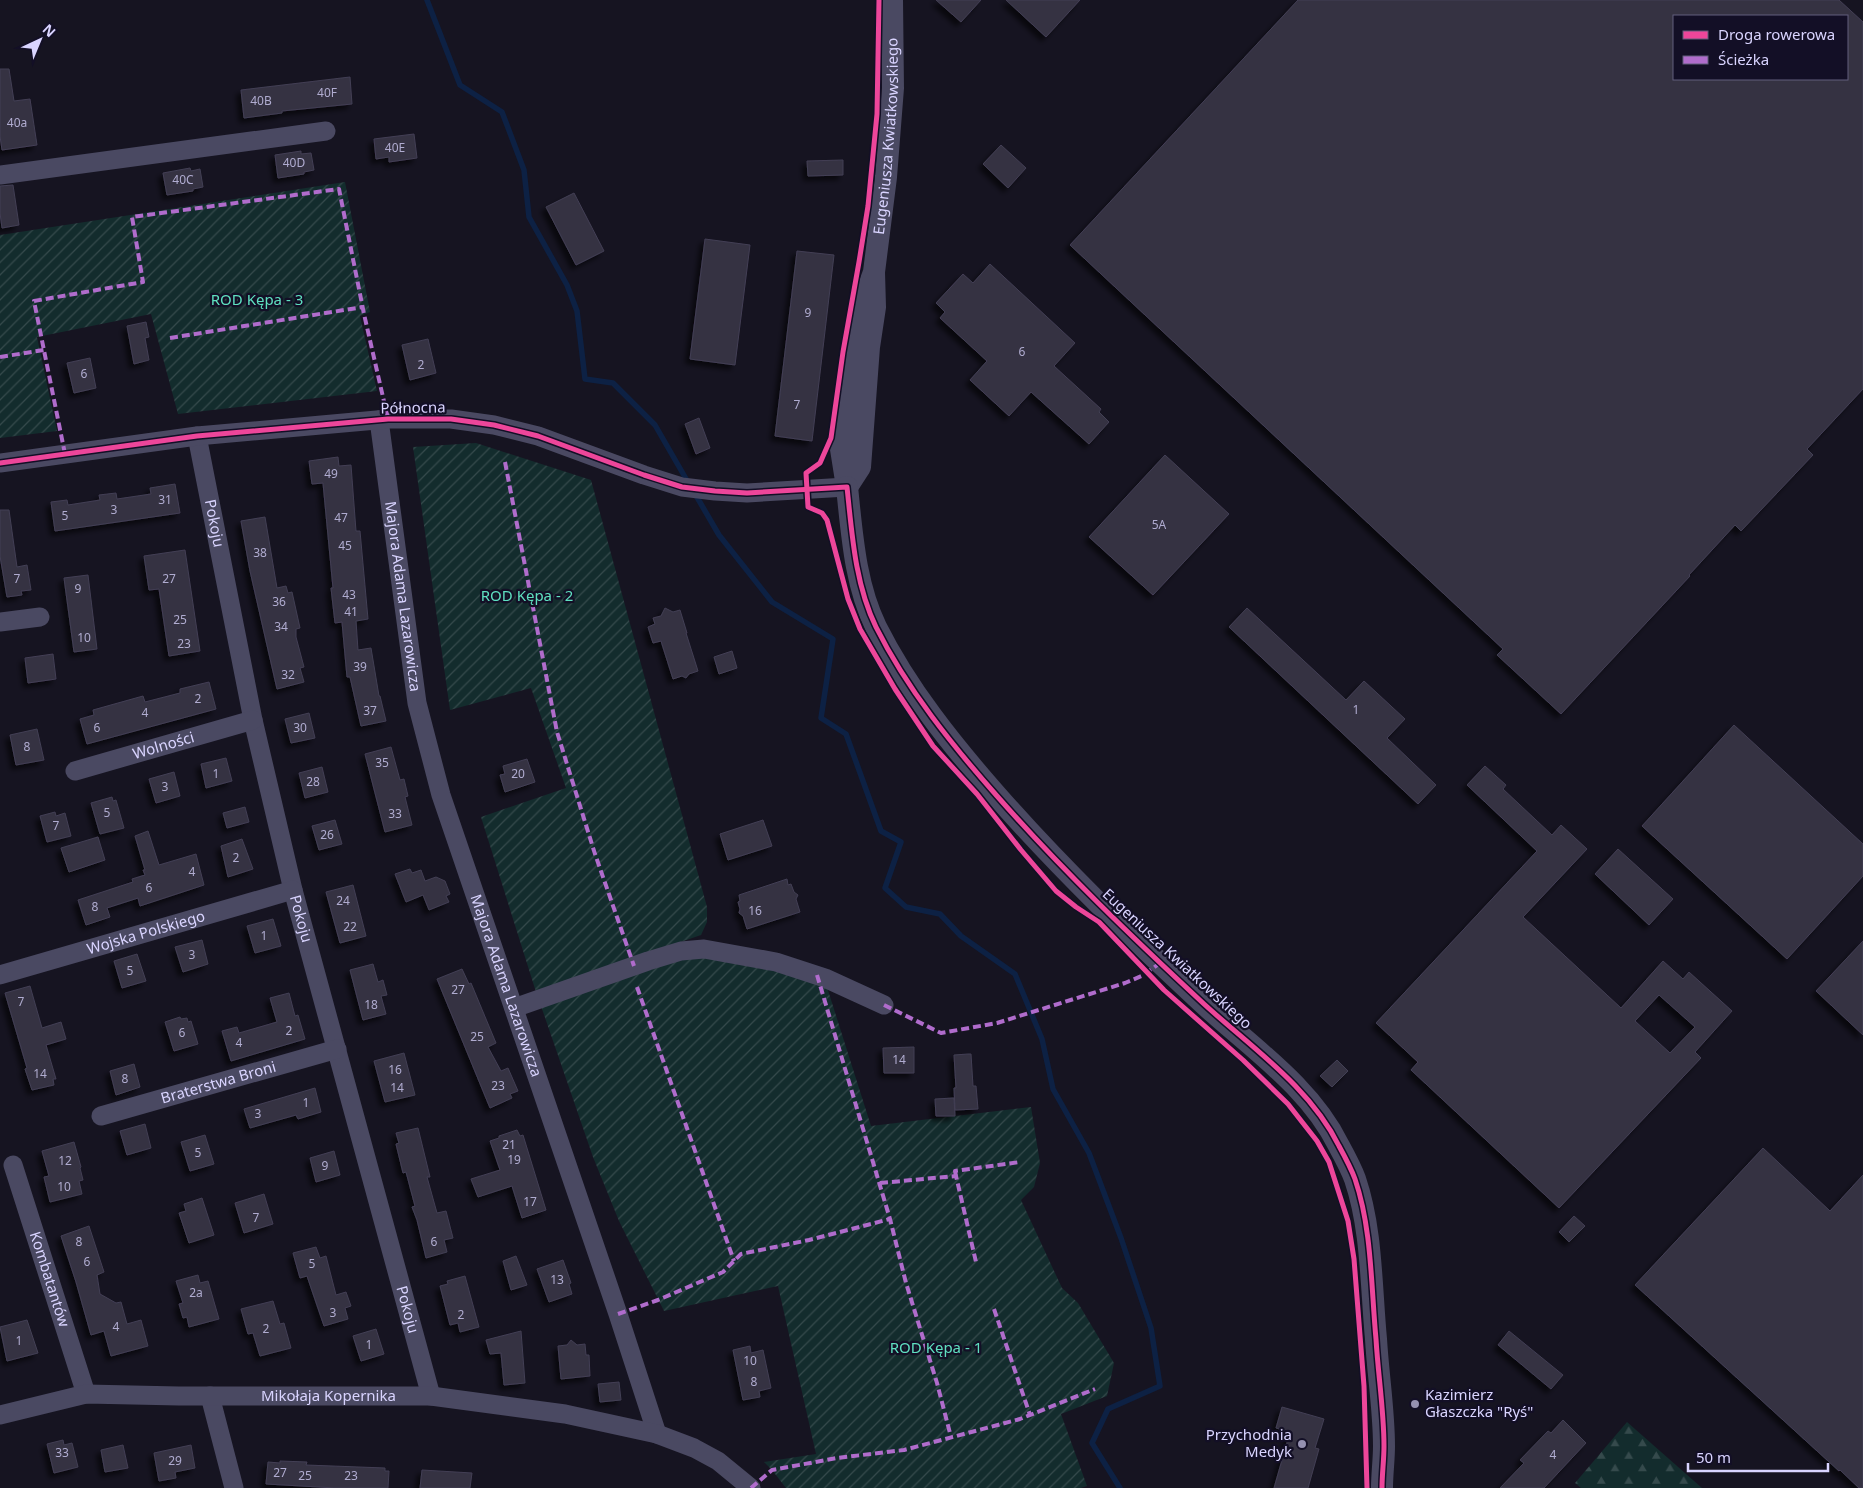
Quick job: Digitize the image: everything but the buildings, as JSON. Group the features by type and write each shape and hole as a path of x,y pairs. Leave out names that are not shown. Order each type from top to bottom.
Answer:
{"street":[{"name":"Eugeniusza Kwiatkowskiego","path":"892,0 893,88 886,177 874,272 866,294 841,449 848,487 854,552 863,591 875,625 908,682 942,730 1024,827 1107,912 1219,1018 1292,1082 1325,1121 1338,1143 1354,1178 1363,1213 1369,1258 1384,1446 1382,1488"},
{"path":"0,175 326,131"},
{"name":"Północna","path":"0,463 197,436 379,420 451,419 494,425 538,436 682,487 747,493 848,487"},
{"name":"Majora Adama Lazarowicza","path":"379,420 417,703 441,795 657,1434"},
{"name":"Pokoju","path":"197,436 252,720 293,890 430,1396"},
{"path":"0,622 40,617"},
{"name":"Wolności","path":"75,771 252,720"},
{"name":"Wojska Polskiego","path":"0,975 293,890"},
{"path":"514,1008 648,961 681,951 704,949 776,962 825,978 884,1005"},
{"name":"Braterstwa Broni","path":"101,1116 337,1049"},
{"name":"Kombatantów","path":"13,1166 86,1394"},
{"name":"Mikołaja Kopernika","path":"0,1415 86,1394 430,1396 565,1414 657,1434"},
{"path":"210,1396 234,1488"},
{"path":"657,1434 694,1448 718,1461 751,1488"}],"green space":[{"name":"ROD Kępa - 3","path":"345,182 370,312 360,316 377,391 178,414 151,314 37,337 57,431 0,438 0,235"},
{"name":"ROD Kępa - 2","path":"476,443 591,480 707,907 707,922 701,935 536,992 481,817 566,788 531,688 450,710 413,447"},
{"name":"ROD Kępa - 1","path":"696,954 790,974 826,984 871,1126 1031,1107 1040,1163 1034,1187 1021,1200 1062,1288 1078,1303 1114,1363 1107,1396 1061,1414 1087,1486 1081,1488 786,1488 764,1462 816,1454 778,1286 664,1311 619,1221 593,1157 541,1006"},
{"path":"1627,1422 1702,1488 1581,1488 1575,1483"}],"waterway":[{"path":"427,0 460,85 502,112 524,170 529,217 567,285 577,311 585,379 613,383 655,425 689,484"},
{"path":"694,492 719,535 772,602 833,639 821,718 846,734 881,831 901,842 885,888 906,907 940,914 961,936 1015,974 1042,1039 1053,1089 1089,1153 1121,1238 1151,1328 1160,1386 1108,1409 1092,1443 1120,1488"}],"marked path":[{"path":"65,454 34,301 143,282 132,217 339,189 364,314 388,419"},
{"path":"170,338 363,307"},
{"path":"0,357 44,350"},
{"path":"505,462 557,732 595,854 634,966"},
{"path":"884,1005 941,1033 997,1023 1125,983 1144,975 1160,963"},
{"path":"817,975 890,1219 906,1283 937,1383 951,1437"},
{"path":"637,987 734,1261"},
{"path":"956,1176 955,1171 1020,1162"},
{"path":"880,1183 956,1176 976,1262"},
{"path":"618,1314 658,1300 723,1272 741,1254 809,1240 890,1219"},
{"path":"994,1309 1030,1415"},
{"path":"751,1488 772,1470 837,1458 904,1450 1020,1419 1095,1389"}],"cycle path":[{"path":"879,0 877,114 868,206 843,352 831,438 820,463 806,473 808,507 822,513 827,520 848,599 860,629 895,689 933,746 977,794 1056,891 1099,922 1164,990 1243,1060 1288,1104 1317,1141 1329,1162 1348,1221 1354,1259 1364,1386 1367,1488"},
{"path":"0,463 197,436 388,419 451,419 494,425 538,436 682,487 747,493 847,487 859,576 869,611 888,650 931,716 997,796 1072,877 1177,979 1279,1069 1296,1087 1327,1125 1343,1154 1361,1198 1368,1238 1383,1419 1382,1488"}],"place":[{"name":"Kazimierz Głaszczka \"Ryś\"","path":"1415,1404"},
{"name":"Przychodnia Medyk","path":"1302,1444"}]}
